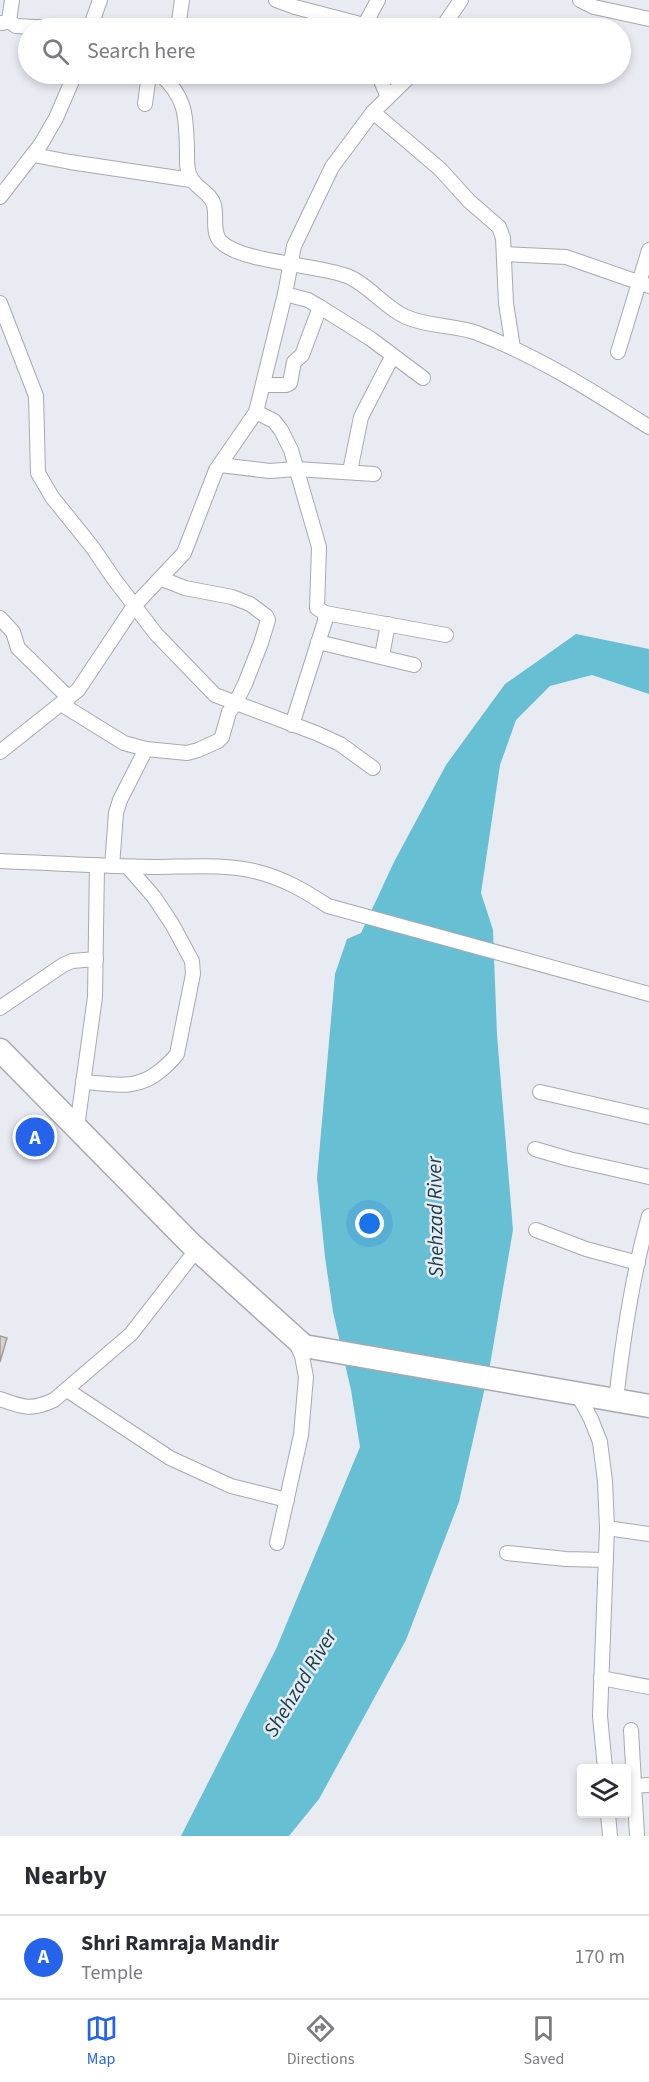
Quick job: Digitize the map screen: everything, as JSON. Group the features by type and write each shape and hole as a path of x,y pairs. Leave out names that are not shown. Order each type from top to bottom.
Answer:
{"main road":[{"path":"0,1050 197,1249 299,1341 496,1380 649,1407"}],"street":[{"path":"12,0 4,22 18,27"},
{"path":"94,18 100,0"},
{"path":"179,18 182,0"},
{"path":"276,0 335,18"},
{"path":"368,18 378,0"},
{"path":"449,18 461,0"},
{"path":"580,0 594,7 649,19"},
{"path":"0,197 34,155 56,118 71,84"},
{"path":"145,104 148,84"},
{"path":"169,84 180,97 186,123 188,170 192,180 210,197 214,205 216,232 220,240 232,249 262,258 348,276 403,316 416,321 474,332 513,348 594,392 649,427"},
{"path":"382,84 388,97"},
{"path":"1,753 78,690 134,606 162,579 184,553 216,470 256,412 285,294 294,246 332,167 373,112 402,84"},
{"path":"373,112 440,169 469,201 499,227 503,238 506,303 513,348"},
{"path":"34,155 192,180"},
{"path":"618,352 644,284 649,250"},
{"path":"504,254 566,257 644,284"},
{"path":"285,294 308,300 320,307 371,339 392,357 423,378"},
{"path":"0,303 36,396 38,473 52,497 93,548 156,634 215,695 340,744 373,768"},
{"path":"264,385 290,383 294,362 302,355 320,307"},
{"path":"350,471 361,417 392,357"},
{"path":"256,412 274,421 291,450 319,547 317,608 325,613 446,635"},
{"path":"220,465 270,471 296,469 374,474"},
{"path":"0,618 12,632 18,648 65,701 124,743 146,749 187,753 218,741 222,736 229,712 235,704 261,643 268,620 250,604 232,597 185,588 162,579"},
{"path":"292,725 326,621 325,613"},
{"path":"382,656 388,624"},
{"path":"318,642 414,665"},
{"path":"112,866 116,813 120,800 146,749"},
{"path":"0,861 128,867 236,868 255,871 300,887 328,906 649,994"},
{"path":"77,1127 95,997 97,865"},
{"path":"83,1082 133,1086 149,1080 173,1060 177,1053 193,974 192,961 154,897 128,867"},
{"path":"0,1008 63,965 72,961 96,959"},
{"path":"540,1092 649,1117"},
{"path":"535,1149 568,1159 649,1177"},
{"path":"616,1400 623,1341 649,1216"},
{"path":"536,1230 586,1249 638,1263"},
{"path":"0,1400 21,1406 39,1407 54,1400 131,1334 197,1249"},
{"path":"277,1544 301,1434 306,1377 299,1341"},
{"path":"67,1390 170,1458 197,1472 231,1486 287,1500"},
{"path":"578,1395 600,1442 605,1481 607,1528 600,1716 605,1764"},
{"path":"607,1528 649,1534"},
{"path":"507,1553 566,1559 606,1560"},
{"path":"601,1678 649,1687"},
{"path":"630,1764 631,1730"},
{"path":"631,1785 649,1785"},
{"path":"631,1792 637,1836"},
{"path":"608,1818 610,1836"}],"water":[{"name":"Shehzad River","path":"576,634 649,649 649,694 592,675 550,686 516,720 500,765 481,893 493,930 497,1035 513,1230 490,1365 459,1502 406,1640 319,1799 289,1836 181,1836 276,1649 360,1447 351,1390 333,1312 317,1178 335,974 347,939 361,933 394,862 446,765 505,684"}],"building":[{"path":"0,1336 7,1338 0,1362"}],"place":[{"name":"Shri Ramraja Mandir","path":"35,1137"}]}
